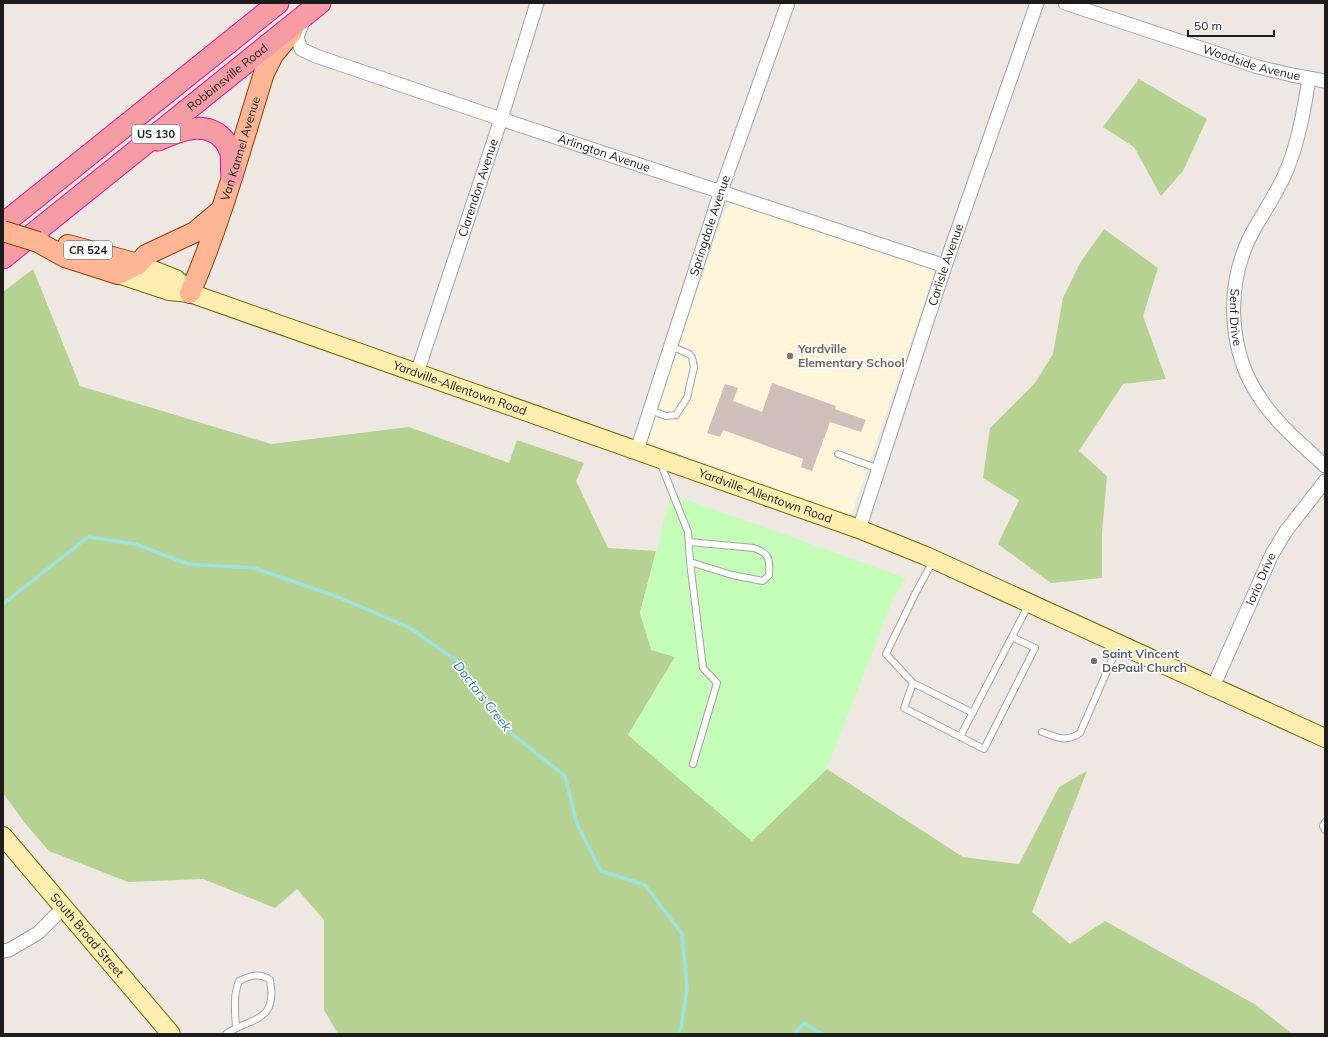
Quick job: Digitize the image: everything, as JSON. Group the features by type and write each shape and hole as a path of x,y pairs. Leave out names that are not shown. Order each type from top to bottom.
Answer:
{"highway":[{"name":"US 130","path":"3,224 278,3"},
{"name":"Robbinsville Road","path":"3,258 314,8"},
{"path":"126,158 167,136 191,128 201,128 211,130 221,136 227,144 231,154 232,176"}],"main road":[{"name":"Van Kannel Avenue","path":"190,293 199,273 221,210 264,73 280,46 314,8"},
{"path":"118,274 138,264 146,254 195,232 221,210"},
{"name":"Yardville-Allentown Road","path":"3,231 38,242 72,246 138,264 176,279 190,293"},
{"name":"Yardville-Allentown Road","path":"38,242 65,257 169,291 190,293 859,529 934,559 1325,738"},
{"name":"South Broad Street","path":"3,836 171,1034"}],"street":[{"name":"Clarendon Avenue","path":"417,372 501,119 537,3"},
{"name":"Springdale Avenue","path":"637,450 721,191 788,3"},
{"name":"Carlisle Avenue","path":"859,529 945,266 1037,3"},
{"name":"Woodside Avenue","path":"1065,3 1258,67 1309,79 1325,81"},
{"name":"Arlington Avenue","path":"314,8 300,26 297,37 301,49 316,56 945,266"},
{"name":"Senf Drive","path":"1309,79 1298,138 1288,167 1275,195 1249,239 1241,261 1236,283 1234,326 1243,365 1261,401 1275,419 1325,466"},
{"name":"Iorio Drive","path":"1213,687 1272,554 1286,531 1325,481"},
{"path":"3,951 8,950 38,933 64,907"}],"lane":[{"path":"650,410 666,416 676,415 687,398 694,367 692,357 689,354 671,346"},
{"path":"838,454 879,469"},
{"path":"657,457 688,532 690,562 703,668 717,683 692,764"},
{"path":"689,542 754,548 767,554 770,563 769,575 763,581 732,575 690,562"},
{"path":"934,559 886,654 913,683 973,713"},
{"path":"960,737 1030,603"},
{"path":"913,683 904,708 984,749 1035,648 1012,637"},
{"path":"1042,732 1066,739 1073,738 1080,733 1119,644"},
{"path":"1325,822 1323,826 1325,830"},
{"path":"226,1034 236,1027 258,1019 266,1012 270,1002 272,990 270,980 264,975 255,975 239,981 236,988 235,999 236,1027"}],"shaded area":[{"name":"Yardville Elementary School","path":"728,201 935,271 851,516 646,441"}],"green space":[{"path":"1139,79 1207,119 1183,171 1161,196 1134,147 1103,127"},
{"path":"1104,229 1158,268 1143,316 1166,379 1123,384 1079,451 1107,476 1102,533 1102,578 1051,583 998,544 1019,500 983,478 990,428 1035,383 1053,354 1063,298 1080,263"},
{"path":"33,269 80,386 271,444 409,427 509,463 517,440 584,463 576,481 608,548 656,551 640,613 675,657 628,735 752,840 827,769 963,857 1019,864 1059,787 1087,771 1032,912 1070,944 1105,921 1256,1005 1292,1034 338,1034 324,1010 324,920 297,889 275,908 203,879 128,882 49,851 24,822 3,793 3,292"},
{"path":"671,494 906,578 893,599 827,769 752,841 628,735 675,657 651,650 640,613"}],"building":[{"path":"772,383 836,406 835,409 866,420 861,432 830,422 812,471 801,467 803,459 723,430 720,437 707,433 725,384 738,388 733,401 762,412"}],"waterway":[{"name":"Doctors Creek","path":"3,604 88,537 135,544 188,564 254,568 338,597 408,627 460,663 512,734 565,776 577,824 601,871 645,885 682,934 687,989 681,1028 678,1034"},
{"name":"Doctors Creek","path":"794,1034 804,1023 822,1034"}],"place":[{"name":"Yardville Elementary School","path":"790,356"},
{"name":"Saint Vincent DePaul Church","path":"1094,661"}]}
